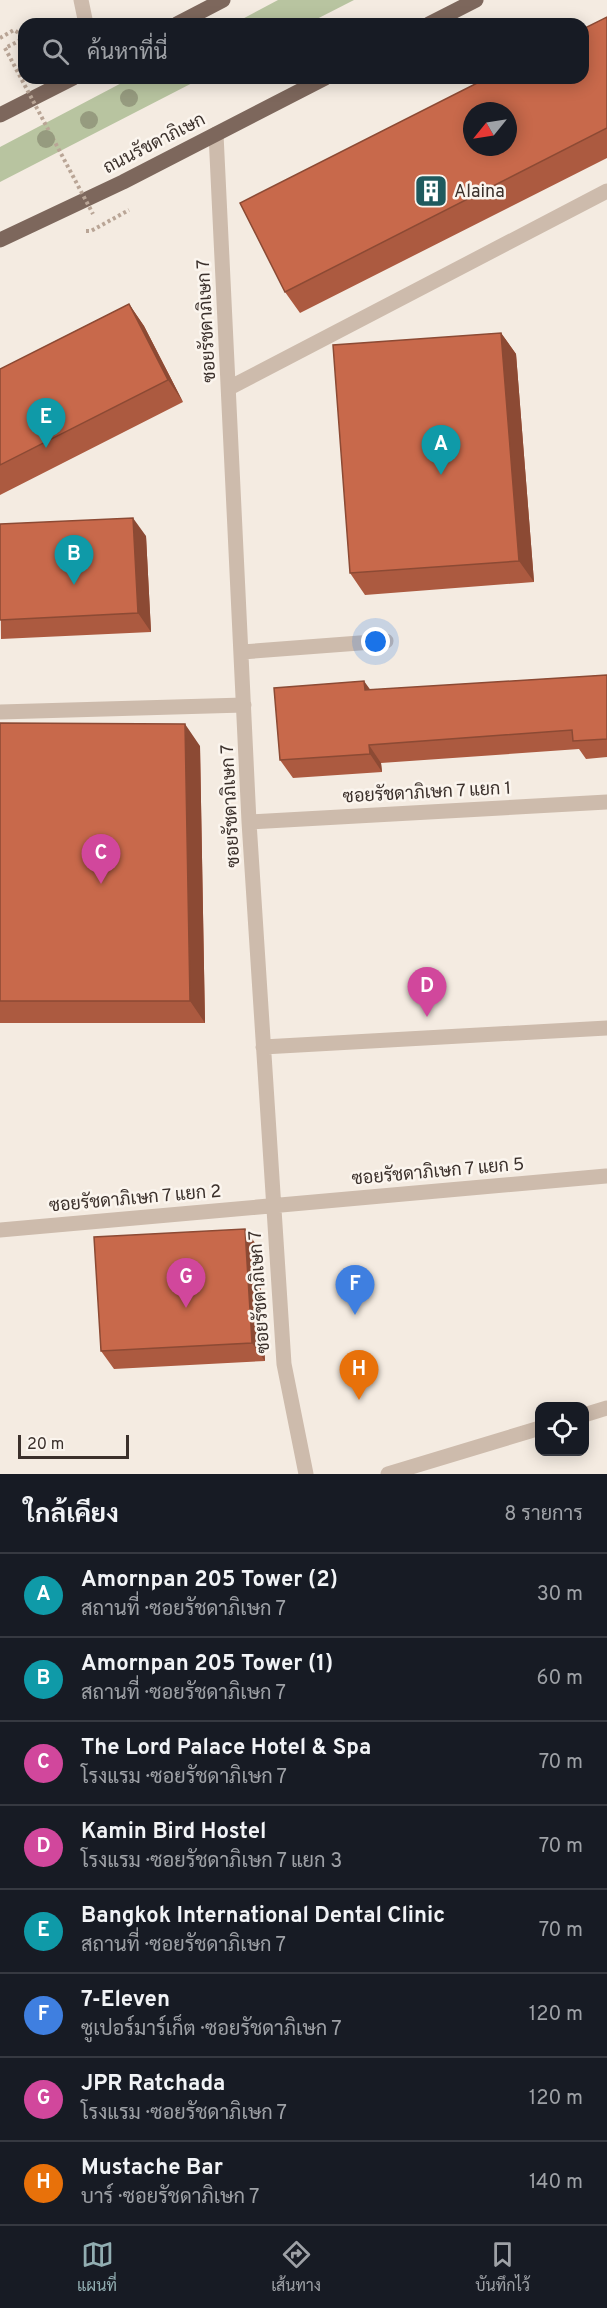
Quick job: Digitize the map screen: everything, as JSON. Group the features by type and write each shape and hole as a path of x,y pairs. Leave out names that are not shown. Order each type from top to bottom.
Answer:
{"main road":[{"path":"188,18 223,0"},
{"path":"441,18 476,0"},
{"path":"0,115 61,84"},
{"name":"ถนนรัชดาภิเษก","path":"0,240 313,84"}],"street":[{"path":"81,0 85,18"},
{"name":"ซอยรัชดาภิเษก 7","path":"216,134 249,822 273,1204 284,1364 306,1474"},
{"path":"229,388 607,192"},
{"path":"242,652 386,641"},
{"path":"0,712 244,705"},
{"name":"ซอยรัชดาภิเษก 7 แยก 1","path":"249,822 607,802"},
{"path":"263,1047 607,1028"},
{"name":"ซอยรัชดาภิเษก 7 แยก 5","path":"273,1204 606,1176"},
{"name":"ซอยรัชดาภิเษก 7 แยก 2","path":"0,1230 273,1204"},
{"path":"589,1414 607,1408"},
{"path":"388,1474 535,1430"}],"path":[{"path":"0,38 14,30 18,32"},
{"path":"18,40 5,48 18,73"},
{"path":"24,84 93,214"}],"green space":[{"path":"278,0 354,0 319,18 244,18"},
{"path":"120,84 190,84 0,182 0,147"}],"building":[{"name":"Alaina","path":"607,17 607,128 285,292 240,203 475,84 589,84 589,26"},
{"path":"129,304 168,380 0,465 0,369"},
{"path":"501,333 519,561 350,573 333,345"},
{"path":"133,518 138,613 0,620 0,524"},
{"path":"607,675 607,739 573,741 572,730 369,745 370,754 280,760 274,688 364,681 365,690"},
{"path":"0,723 185,724 190,1001 0,1001"},
{"path":"245,1229 252,1343 101,1351 94,1237"}],"place":[{"name":"Alaina","path":"431,191"},
{"name":"Bangkok International Dental Clinic","path":"46,448"},
{"name":"Amornpan 205 Tower (2)","path":"441,475"},
{"name":"Amornpan 205 Tower (1)","path":"74,585"},
{"name":"The Lord Palace Hotel & Spa","path":"101,884"},
{"name":"Kamin Bird Hostel","path":"427,1017"},
{"name":"JPR Ratchada","path":"186,1308"},
{"name":"7-Eleven","path":"355,1315"},
{"name":"Mustache Bar","path":"359,1400"}]}
